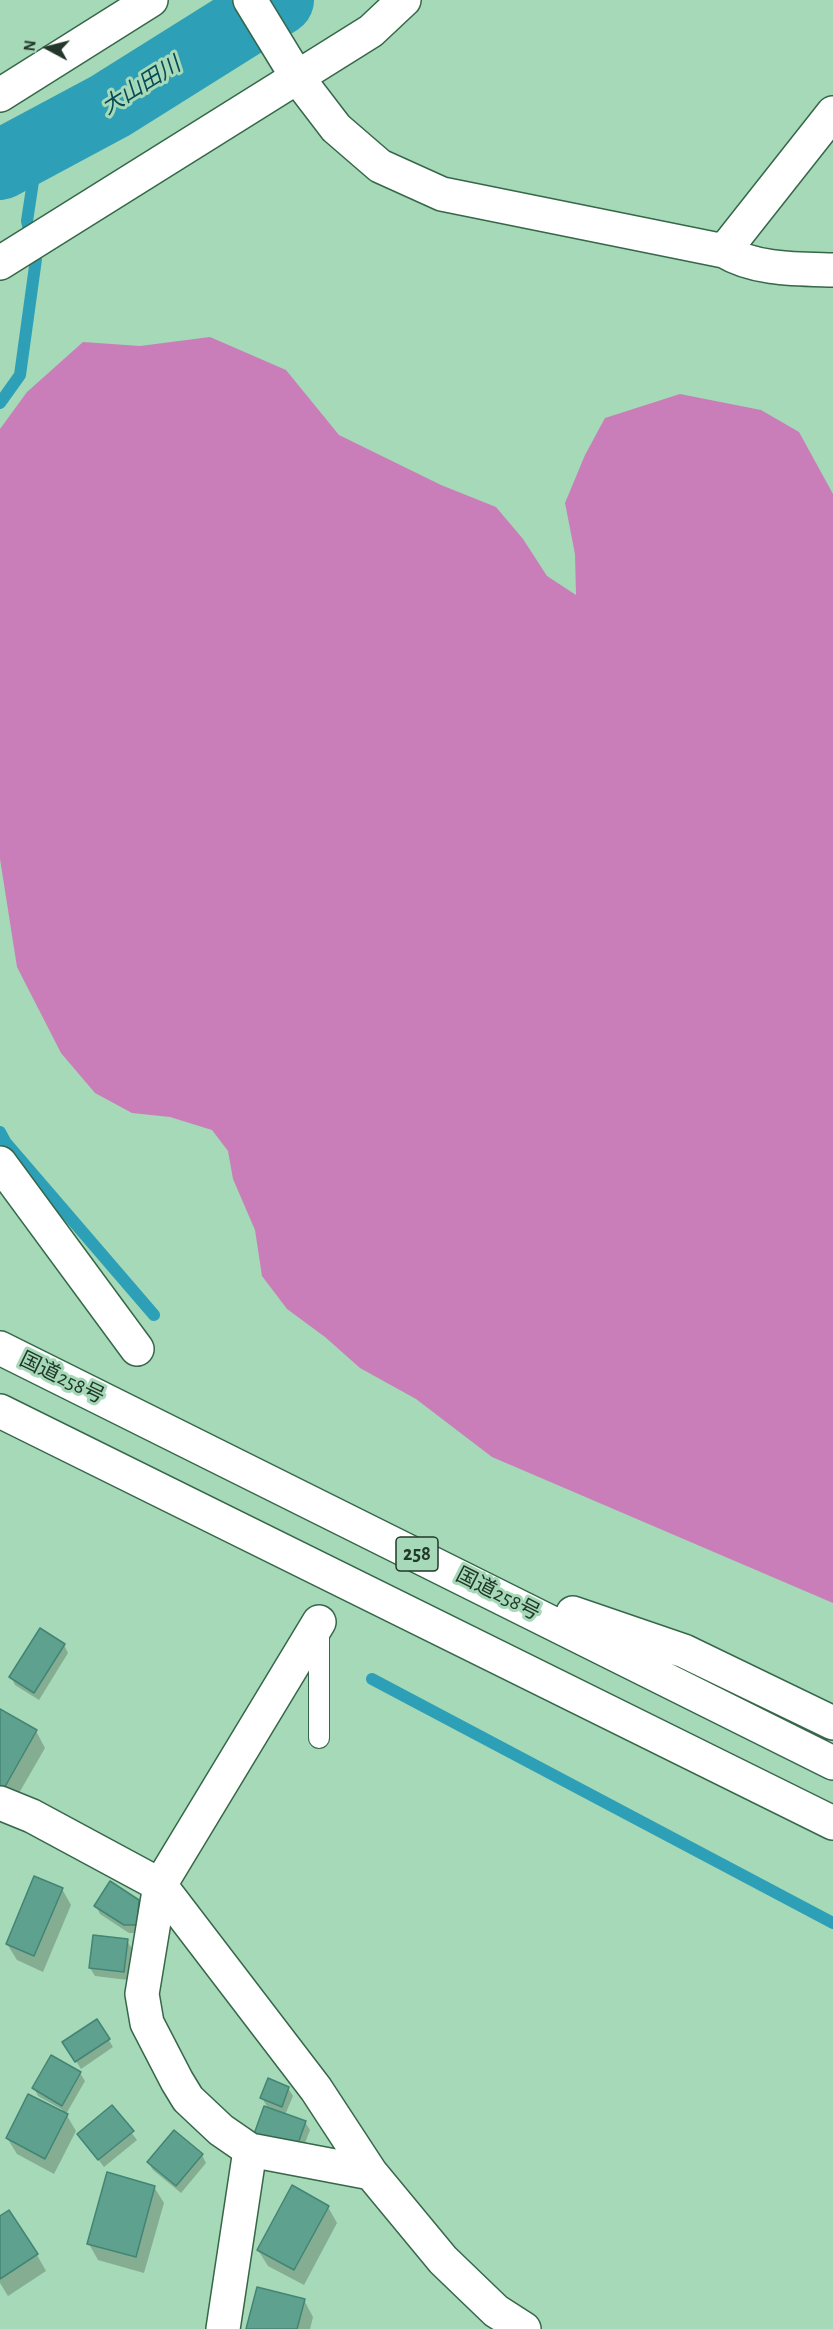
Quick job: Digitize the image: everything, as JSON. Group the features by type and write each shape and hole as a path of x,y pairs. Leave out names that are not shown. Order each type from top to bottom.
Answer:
{"main road":[{"path":"0,95 151,0"},
{"path":"250,0 297,77 336,128 380,166 442,194 724,251 736,259 775,267 833,270"},
{"path":"21,251 371,31 404,0"},
{"path":"724,251 833,113"},
{"path":"0,1163 137,1349"},
{"name":"国道258号","path":"0,1348 833,1763"},
{"path":"0,1412 833,1823"},
{"path":"457,1574 684,1651 833,1723"},
{"path":"319,1622 160,1885 142,1994 147,2023 188,2099 221,2130 250,2150 371,2173"},
{"path":"0,1803 32,1816 160,1885 316,2089 371,2173 443,2260 496,2311 524,2329"},
{"path":"223,2329 250,2150"}],"lane":[{"path":"319,1622 319,1738"}],"shaded area":[{"path":"210,337 286,370 339,435 441,485 496,507 523,539 547,576 576,595 575,554 565,503 585,455 605,418 680,394 761,410 799,432 833,494 833,1603 492,1457 416,1399 360,1368 325,1337 287,1309 262,1276 255,1230 233,1179 228,1151 212,1130 170,1117 132,1113 95,1093 61,1053 17,967 0,859 0,429 27,392 83,342 140,346"}],"building":[{"path":"40,1628 65,1644 34,1693 9,1677"},
{"path":"0,1709 37,1730 2,1792 0,1791"},
{"path":"34,1876 63,1888 34,1956 6,1944"},
{"path":"110,1881 139,1900 137,1925 124,1925 94,1906"},
{"path":"93,1935 128,1939 124,1972 89,1968"},
{"path":"97,2019 110,2039 75,2062 62,2042"},
{"path":"51,2055 81,2072 62,2106 32,2088"},
{"path":"268,2078 289,2087 282,2107 260,2098"},
{"path":"28,2094 68,2114 45,2159 6,2138"},
{"path":"112,2105 134,2131 98,2160 77,2134"},
{"path":"264,2106 306,2121 295,2152 253,2137"},
{"path":"174,2130 203,2154 176,2186 147,2162"},
{"path":"107,2172 155,2186 136,2257 87,2244"},
{"path":"292,2185 329,2206 294,2270 257,2250"},
{"path":"9,2210 38,2254 0,2279 0,2216"},
{"path":"257,2287 305,2299 297,2329 246,2329"}],"waterway":[{"name":"大山田川","path":"0,165 110,106 279,0"},
{"path":"0,403 20,375 36,259 27,221 39,142"},
{"path":"0,1132 6,1143 154,1315"},
{"path":"372,1679 833,1923"}]}
